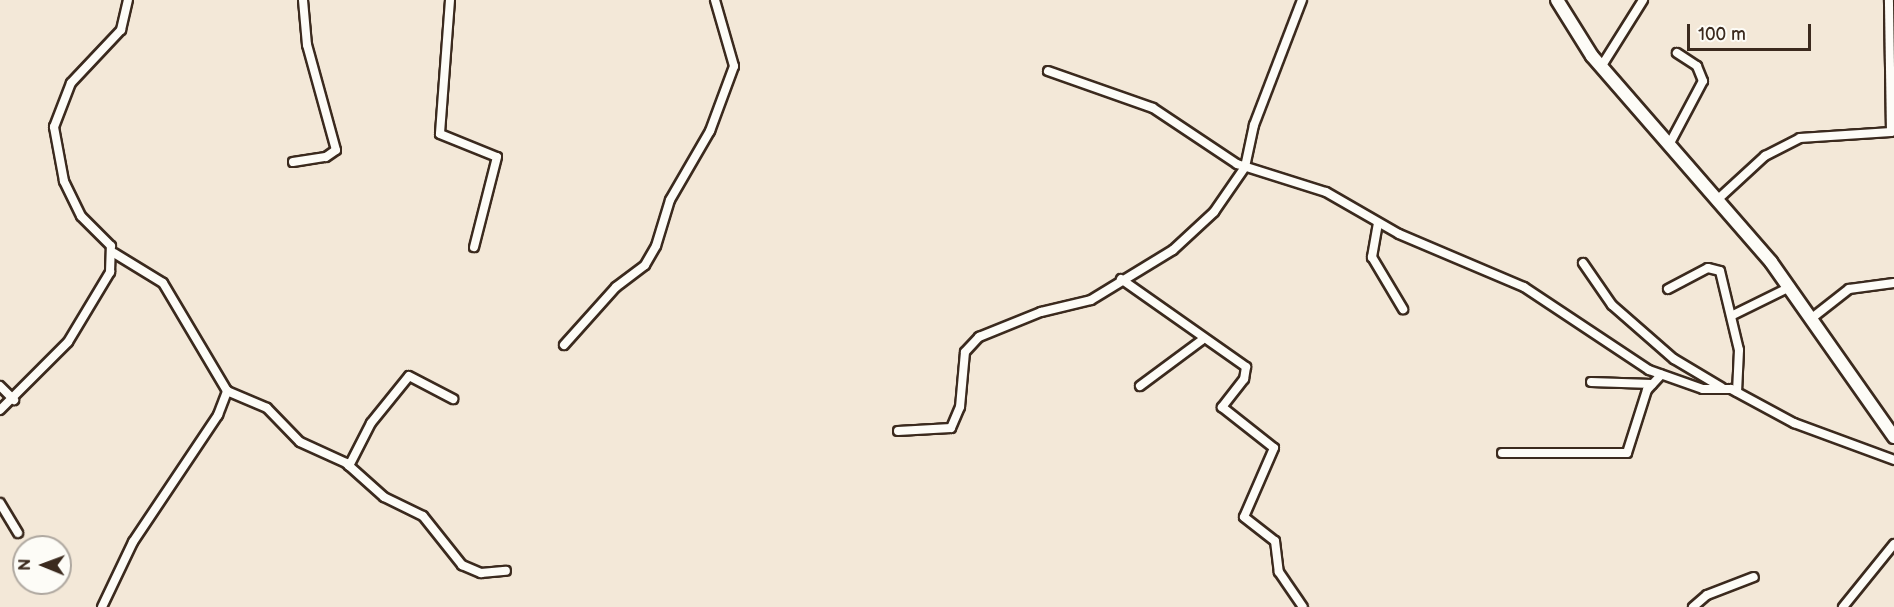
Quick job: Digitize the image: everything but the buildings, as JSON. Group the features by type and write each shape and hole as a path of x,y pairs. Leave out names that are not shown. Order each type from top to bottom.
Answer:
{"street":[{"path":"128,0 121,30 71,83 54,127 56,154 72,200 114,253 163,282 227,391 267,408 300,442 349,466 384,497 423,516 462,565 481,573 506,571"},
{"path":"293,162 326,157 336,150 306,45 303,0"},
{"path":"450,0 440,134 497,157 474,247"},
{"path":"564,345 651,256 670,200 710,131 734,66 715,0"},
{"path":"898,431 951,428 960,407 965,352 979,337 1041,312 1082,304 1190,235 1245,167 1254,125 1302,0"},
{"path":"1557,0 1601,67 1670,143 1790,287 1894,437"},
{"path":"1601,67 1643,0"},
{"path":"1716,201 1765,156 1800,138 1891,132 1889,0"},
{"path":"1670,143 1703,81 1697,66 1677,53"},
{"path":"1048,70 1153,108 1245,167 1326,192 1378,223 1524,287 1597,339 1662,375 1703,389 1722,388"},
{"path":"1378,223 1372,257 1403,309"},
{"path":"0,410 14,400 84,320 105,284 114,253"},
{"path":"1584,263 1617,310 1674,359 1722,388 1737,392 1794,423 1894,460"},
{"path":"1668,289 1715,267 1732,315 1740,361 1737,392"},
{"path":"1121,279 1202,340 1246,367 1247,374 1222,407 1274,448 1244,517 1275,541 1279,572 1304,607"},
{"path":"1812,318 1849,290 1894,283"},
{"path":"1732,315 1790,287"},
{"path":"1140,386 1202,340"},
{"path":"1502,453 1627,453 1652,384 1662,375"},
{"path":"349,466 370,423 409,376 453,399"},
{"path":"1591,382 1652,384"},
{"path":"0,386 14,400"},
{"path":"102,607 133,542 218,415 227,391"},
{"path":"0,503 18,533"},
{"path":"1843,607 1894,544"},
{"path":"1693,607 1713,592 1754,577"}]}
